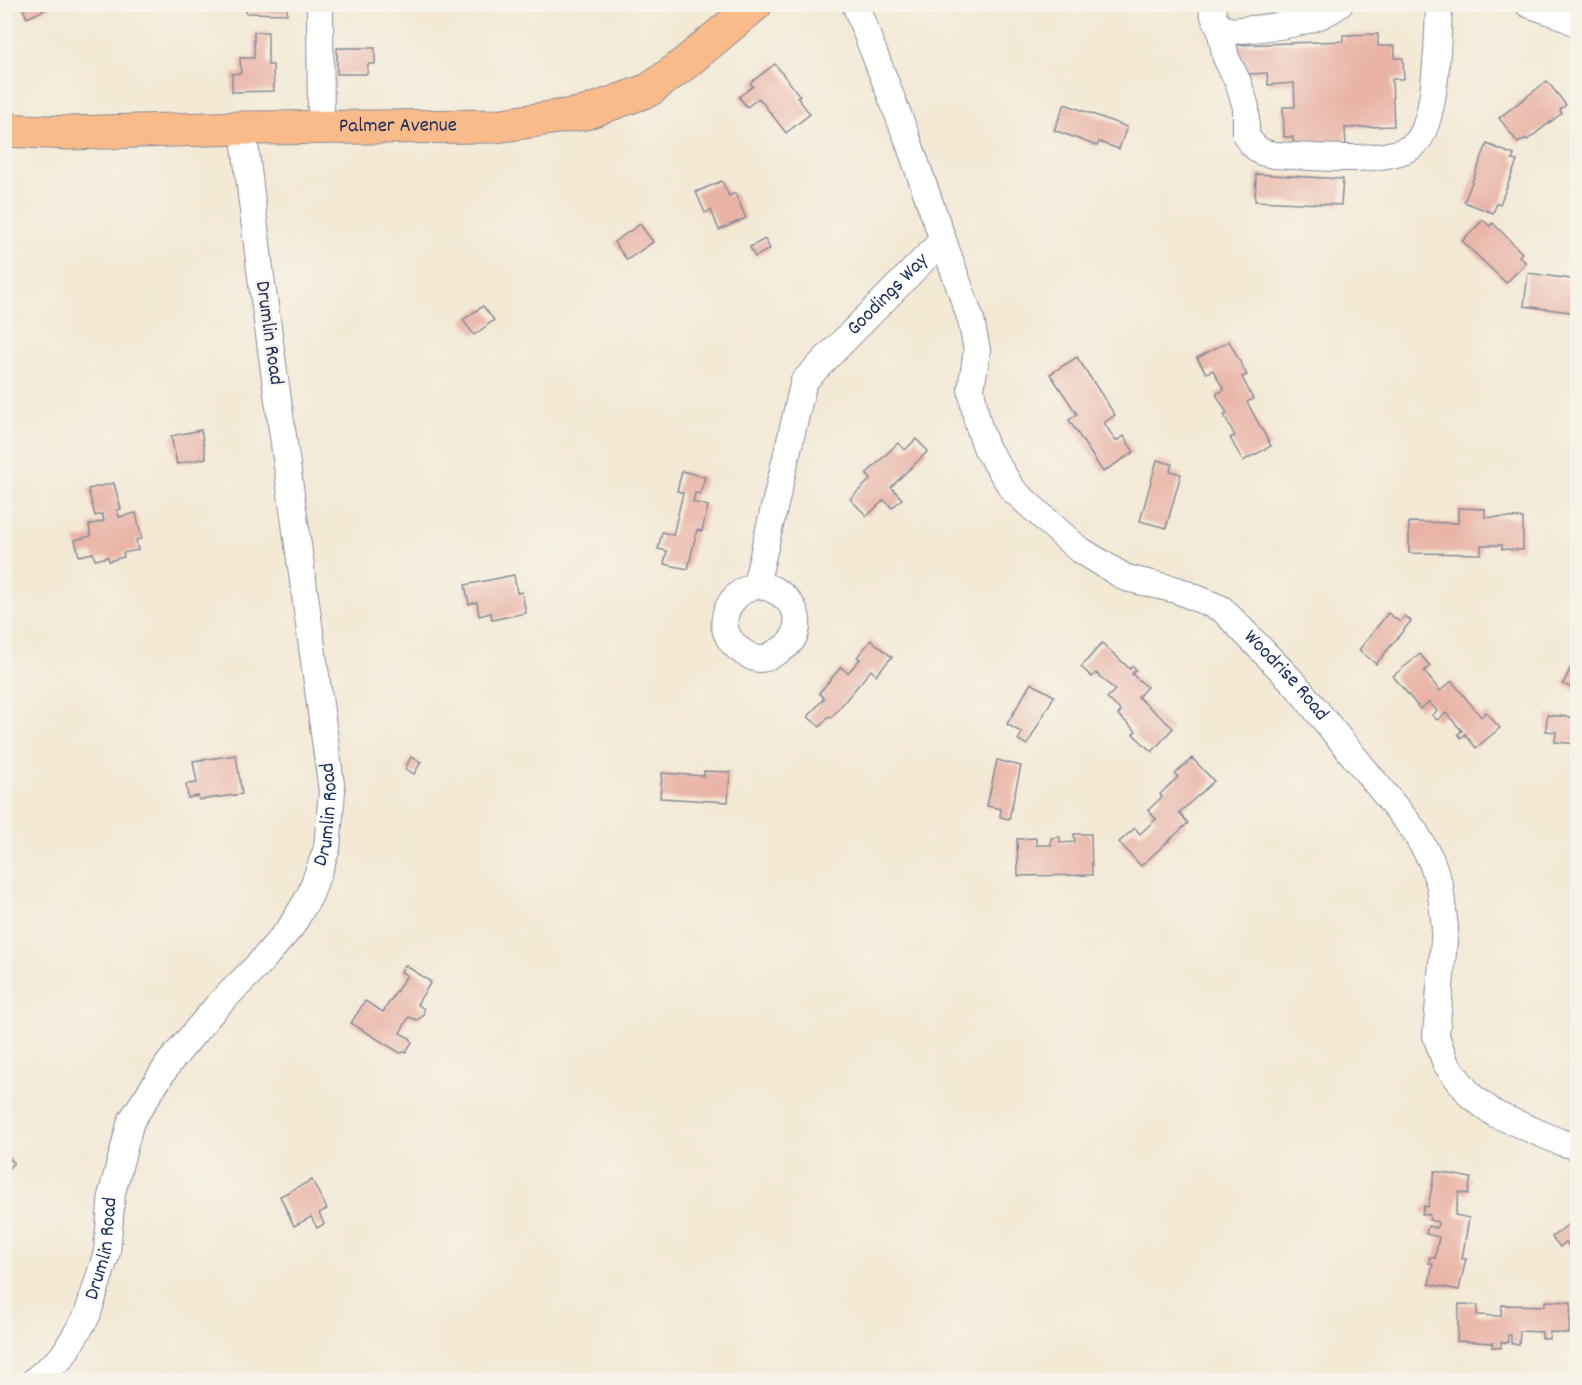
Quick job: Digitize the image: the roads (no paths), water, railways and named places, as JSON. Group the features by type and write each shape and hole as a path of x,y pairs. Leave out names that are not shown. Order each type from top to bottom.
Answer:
{"main road":[{"name":"Palmer Avenue","path":"4,130 69,133 243,128 496,126 585,113 649,90 683,65 756,4"}],"street":[{"path":"320,4 321,128"},
{"name":"Goodings Way","path":"756,585 804,381 943,240 906,135 855,4"},
{"path":"1215,16 1231,31 1311,20 1334,10 1340,4"},
{"path":"1215,16 1226,58 1238,82 1246,108 1246,136 1252,144 1261,152 1274,155 1367,158 1400,153 1416,144 1425,127 1438,52 1439,4"},
{"path":"1528,4 1578,24"},
{"name":"Drumlin Road","path":"35,1380 62,1357 87,1317 107,1252 112,1193 131,1121 169,1063 216,1007 258,965 291,927 310,895 327,848 332,791 261,277 243,128"},
{"name":"Woodrise Road","path":"943,240 971,320 977,350 971,389 977,421 986,447 1013,490 1077,548 1126,578 1177,590 1222,609 1295,684 1414,830 1431,860 1440,886 1445,928 1436,1036 1446,1064 1471,1096 1495,1114 1560,1142 1578,1147"}]}
